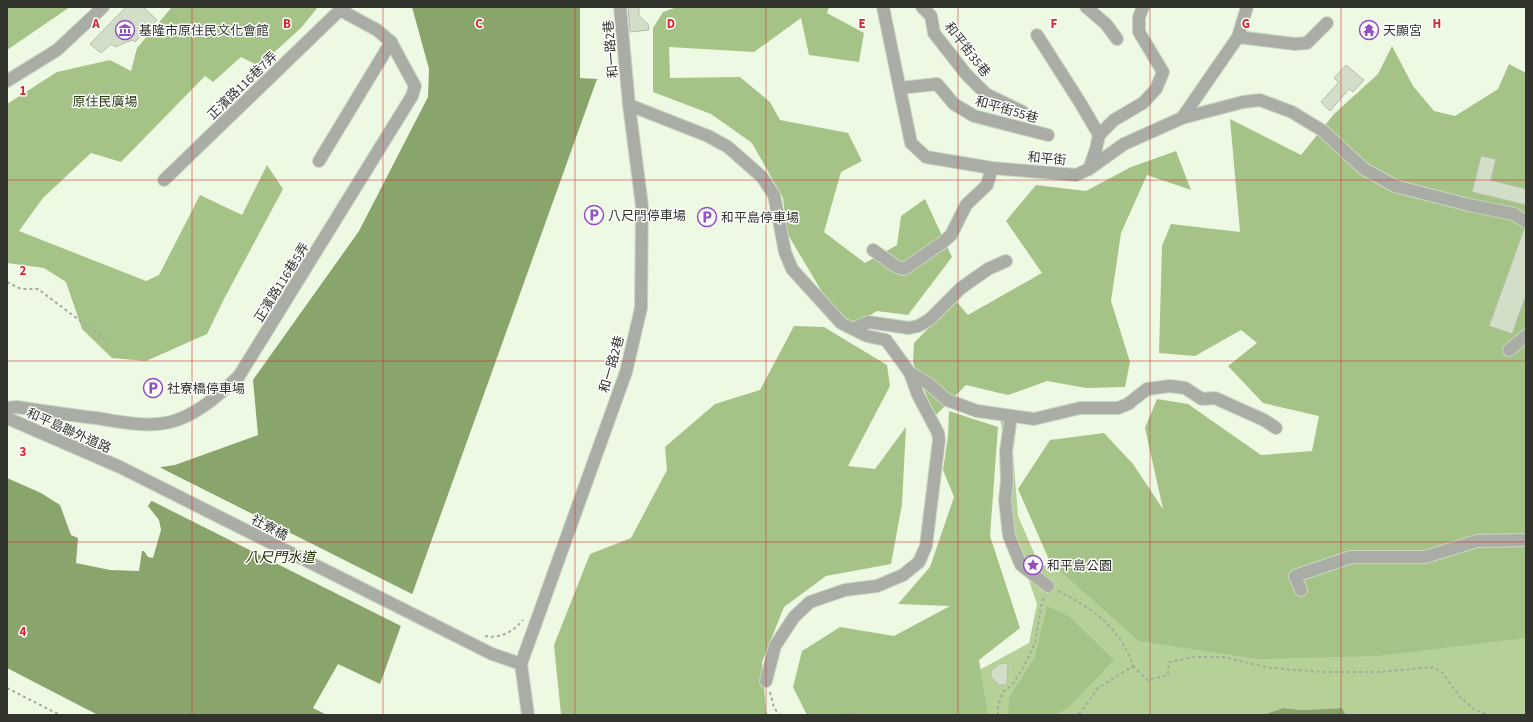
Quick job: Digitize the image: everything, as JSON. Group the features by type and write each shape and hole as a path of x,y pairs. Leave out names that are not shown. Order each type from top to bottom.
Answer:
{"street":[{"path":"7,81 58,50 103,7"},
{"name":"和一路2巷","path":"528,715 521,664 626,372 641,308 642,206 629,105 620,7"},
{"name":"和平街","path":"883,7 911,143 926,157 992,168 1076,175 1090,169 1124,144 1182,118 1243,102 1260,100 1292,112 1323,131 1364,169 1395,186 1469,205 1514,214 1526,222"},
{"path":"1086,7 1106,24 1118,39"},
{"path":"1090,169 1099,135 1114,120 1143,103 1156,90 1163,72 1139,32 1139,17 1143,7"},
{"path":"1182,118 1238,37 1247,7"},
{"name":"正濱路116巷5弄","path":"7,408 135,423 159,424 177,420 208,404 239,376 412,96 415,86 391,42 377,30 342,8"},
{"name":"正濱路116巷7弄","path":"164,180 342,8"},
{"name":"和平街35巷","path":"929,10 934,33 966,74 986,94 1023,112"},
{"path":"1238,37 1295,44 1307,42 1327,23"},
{"path":"1037,35 1099,135"},
{"path":"319,161 391,42"},
{"name":"和平街55巷","path":"900,88 937,84 954,104 974,116 1048,135"},
{"path":"629,105 708,136 728,147 762,177 774,195 785,252 792,269 841,323 866,336 886,340 910,372 918,395 938,433 939,440 926,546 919,562 903,575 877,586 845,590 810,602 794,617 775,646 766,681"},
{"path":"873,250 897,267 904,269 942,243 951,235 966,205 987,186 992,168"},
{"path":"852,329 868,322 909,328 918,326 929,320 961,288 988,269 1006,261"},
{"path":"1509,350 1526,336"},
{"path":"910,372 929,384 947,400 977,411 1034,419 1080,408 1118,408 1128,404 1147,389 1170,386 1185,388 1202,399 1215,398 1264,420 1276,428"},
{"path":"1011,416 1006,451 1007,481 1005,500 1009,536 1021,566 1048,586"},
{"name":"和平島聯外道路","path":"7,418 120,467"},
{"name":"社寮橋","path":"120,467 492,654 521,664"},
{"path":"1301,590 1295,576 1351,557 1424,557 1477,541 1526,540"}],"path":[{"path":"7,282 21,289 38,289 107,341"},
{"path":"998,715 998,705 1003,692 1012,685 1023,668 1035,642 1041,606 1048,586 1088,606 1117,633 1128,652 1133,666 1147,680 1168,675 1169,662 1194,657 1224,657 1248,664 1271,668 1323,672 1379,672 1432,667 1442,672 1460,697 1474,709 1489,715"},
{"path":"480,633 486,636 498,636 505,634 517,627 527,615"},
{"path":"1076,715 1081,712 1098,688 1133,666"},
{"path":"766,681 774,708 780,715"},
{"path":"7,688 60,715"},
{"path":"834,715 854,713"}],"shaded area":[{"name":"和平島公園","path":"1000,418 1017,421 1013,453 1018,516 1038,562 1048,568 1221,570 1526,600 1526,715 1346,715 1342,708 1302,710 1283,708 1263,715 885,715 924,700 1029,643 1037,604 1004,508 1004,442"}],"green space":[{"path":"7,7 70,7 7,50"},
{"name":"原住民廣場","path":"172,7 318,7 301,28 259,66 241,57 213,82 205,76 121,162 91,153 43,198 19,231 146,281 159,275 200,195 242,215 267,165 283,189 207,334 146,361 112,358 82,329 66,282 44,268 7,263 7,104 57,72 110,60 131,71 137,48"},
{"path":"677,7 829,7 827,13 864,33 859,62 809,55 801,18 754,52 669,47 670,78 740,77 770,102 780,120 848,133 862,161 841,172 824,232 865,263 897,245 901,216 925,199 952,257 908,315 877,311 865,318 850,323 825,297 787,233 783,198 752,143 711,114 653,92 653,28 663,12"},
{"path":"1392,46 1413,86 1434,111 1455,116 1498,89 1509,64 1526,73 1526,638 1377,656 1258,659 1139,641 1050,562 1018,489 1050,440 1104,433 1133,464 1163,509 1145,428 1157,399 1188,404 1261,455 1312,451 1319,416 1263,403 1228,366 1257,343 1241,330 1195,356 1159,353 1162,246 1171,224 1240,232 1230,119 1301,155 1334,114 1378,74"},
{"path":"1176,151 1191,190 1147,175 1121,233 1111,301 1130,362 1125,387 1086,388 1047,381 1008,395 966,385 935,416 913,363 914,343 955,300 968,315 1042,273 1006,221 1036,185 1086,191 1131,167"},
{"path":"794,326 824,327 887,365 890,386 848,466 875,469 906,427 902,504 891,564 826,576 784,607 762,662 766,712 769,715 561,715 554,645 590,554 631,538 667,470 665,447 715,404 760,390"},
{"path":"949,411 998,427 990,536 1020,628 979,660 988,715 807,715 793,687 802,651 840,627 894,636 950,606 898,604 930,567 954,497 943,470 948,436"},
{"path":"1047,606 1070,617 1114,660 1068,708 1055,715 1008,715 1009,698 1035,657"}],"water":[{"name":"八尺門水道","path":"412,7 580,7 580,78 597,79 380,684 338,664 313,708 327,715 98,715 7,668 7,478 41,493 60,505 71,535 78,538 76,563 110,570 139,571 142,551 144,551 148,557 153,558 161,530 159,520 148,506 156,494 156,482 161,467 175,465 258,435 253,380 359,231 428,97 429,69"},
{"path":"1283,708 1302,710 1342,708 1346,715 1263,715"}],"pier":[{"path":"159,467 414,595 403,627 150,500 154,493 154,482"}],"building":[{"name":"基隆市原住民文化會館","path":"126,7 143,7 157,20 135,42 132,40 115,47 111,44 101,53 90,44"},
{"path":"628,7 639,7 639,16 648,24 649,30 630,32"},
{"path":"1346,65 1364,80 1353,92 1349,89 1330,111 1321,102 1339,82 1334,78"},
{"path":"1481,156 1496,159 1491,180 1526,189 1526,205 1472,192"},
{"path":"1524,229 1526,229 1526,295 1512,334 1489,326"},
{"path":"1008,663 1007,685 999,685 991,677 991,671 999,664"}],"place":[{"name":"基隆市原住民文化會館","path":"125,30"},
{"name":"天顯宮","path":"1369,30"},
{"name":"八尺門停車場","path":"594,215"},
{"name":"和平島停車場","path":"707,217"},
{"name":"社寮橋停車場","path":"153,388"},
{"name":"和平島公園","path":"1033,565"}]}
